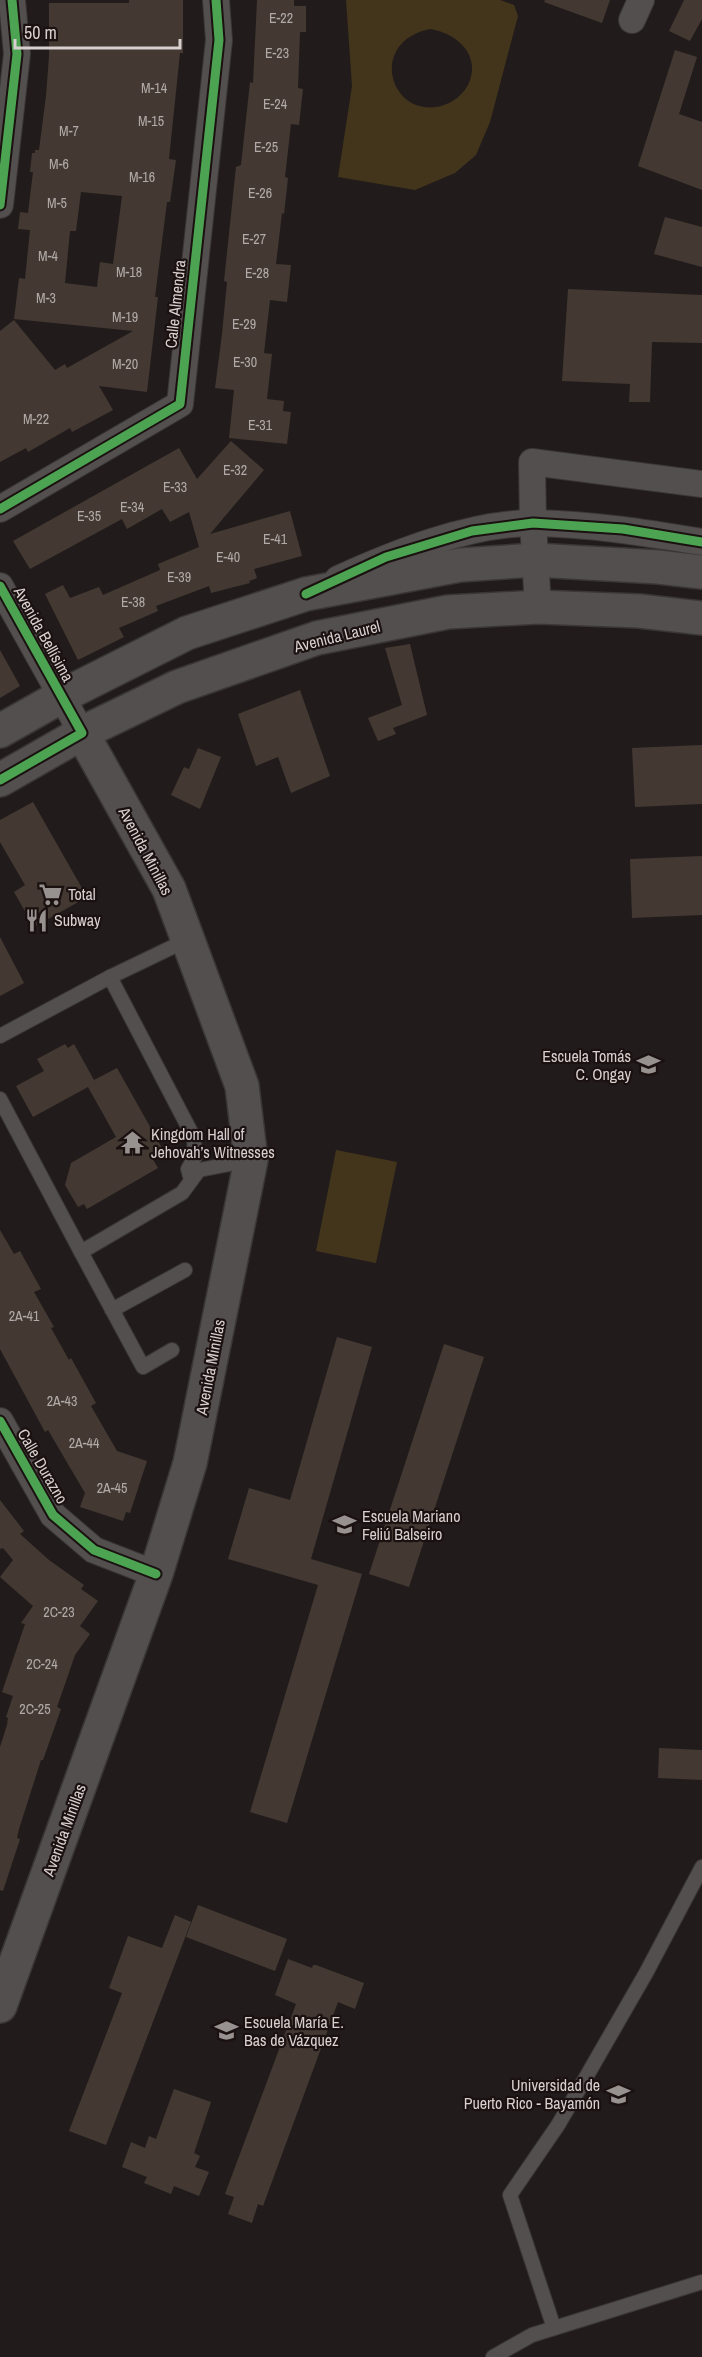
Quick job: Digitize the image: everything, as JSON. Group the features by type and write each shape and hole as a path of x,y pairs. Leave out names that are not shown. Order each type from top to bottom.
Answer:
{"main road":[{"path":"0,731 62,696 187,633 306,594 460,565 535,560 658,567 702,572"},
{"name":"Avenida Laurel","path":"0,780 82,733 177,687 317,638 448,612 538,607 639,611 702,618"},
{"name":"Avenida Minillas","path":"0,2006 156,1574 190,1463 251,1160 242,1086 169,889 82,733"}],"street":[{"path":"0,205 17,54 12,0"},
{"name":"Calle Almendra","path":"0,509 180,404 219,40 216,0"},
{"path":"538,607 532,462 702,484"},
{"path":"306,594 386,557 472,531 533,523 623,529 702,542"},
{"name":"Avenida Bellísima","path":"0,586 82,733"},
{"name":"Calle Durazno","path":"0,1421 53,1515 94,1550 156,1574"}],"lane":[{"path":"0,1036 110,977 187,940"},
{"path":"110,977 194,1138 195,1157 188,1169 191,1180"},
{"path":"0,1099 142,1367 172,1350"},
{"path":"81,1252 182,1193 199,1170 251,1160"},
{"path":"112,1310 184,1270"},
{"path":"554,2328 510,2195 558,2125 590,2071 646,1973 702,1867"},
{"path":"493,2357 532,2335 702,2282"}],"shaded area":[{"path":"346,0 500,0 514,5 518,16 490,122 476,155 455,173 415,190 338,177 352,86","holes":["430,29 440,31 457,40 464,47 472,63 472,73 467,87 454,100 441,106 423,107 409,101 398,91 393,77 392,63 398,48 410,37"]},
{"path":"336,1150 397,1162 376,1263 316,1251"}],"building":[{"path":"129,0 183,0 183,53 180,53 169,159 176,160 170,202 167,202 155,297 158,297 147,392 99,386 113,410 72,432 70,428 28,452 26,448 0,462 0,331 14,320 55,370 65,364 67,368 133,331 14,319 19,278 25,279 30,230 18,229 20,212 28,213 33,172 30,172 32,153 39,150 46,96 49,3 129,3","holes":["81,192 122,196 113,264 100,262 97,287 65,283 70,231 76,231"]},
{"path":"257,0 294,0 294,6 306,6 306,32 300,32 298,88 303,89 299,125 291,124 285,177 288,178 276,264 291,265 287,302 270,300 264,353 272,354 267,399 284,401 283,411 291,412 287,444 229,438 234,390 215,388 227,282 224,281 236,167 241,165 250,82 253,83"},
{"path":"545,0 610,0 602,23 544,2"},
{"path":"684,0 702,0 702,19 690,41 669,31"},
{"path":"675,50 697,57 679,114 702,122 702,190 638,166"},
{"path":"665,217 702,227 702,267 654,254"},
{"path":"568,289 702,295 702,343 652,342 650,402 629,402 630,384 562,381"},
{"path":"231,441 264,470 210,534 290,511 302,556 254,569 257,578 249,581 250,583 211,593 209,586 156,606 158,611 119,628 124,637 78,660 45,594 63,585 70,598 99,587 103,595 160,570 158,564 199,547 189,512 170,522 162,509 127,529 122,519 30,569 13,541 179,448 197,479"},
{"path":"410,644 427,715 393,728 396,734 378,741 368,718 402,705 385,648"},
{"path":"0,650 20,686 0,698"},
{"path":"300,690 330,776 291,793 278,757 256,766 238,714"},
{"path":"702,745 702,804 635,807 632,748"},
{"path":"198,748 221,757 200,809 171,795 184,767 189,769"},
{"path":"33,802 87,897 34,927 14,892 25,885 0,842 0,820"},
{"path":"702,856 702,915 632,918 630,859"},
{"path":"0,937 24,983 0,996"},
{"name":"Kingdom Hall of Jehovah’s Witnesses","path":"65,1044 68,1048 74,1044 94,1080 117,1068 162,1148 162,1152 152,1158 158,1168 87,1209 84,1204 78,1207 65,1185 71,1163 116,1137 88,1087 33,1117 16,1086 44,1071 37,1059"},
{"path":"0,1230 14,1254 20,1251 41,1289 34,1292 54,1327 51,1328 96,1403 91,1406 117,1451 147,1461 130,1513 126,1512 123,1521 80,1507 85,1493 48,1430 45,1432 0,1349"},
{"path":"337,1337 372,1347 311,1559 362,1574 287,1823 250,1812 318,1585 228,1559 249,1488 290,1500"},
{"path":"444,1344 484,1357 409,1587 369,1574"},
{"path":"0,1500 24,1531 20,1534 49,1560 84,1585 81,1589 98,1601 80,1626 90,1634 75,1655 57,1707 61,1709 43,1760 41,1760 19,1829 17,1838 20,1839 3,1891 0,1890 0,1747 13,1696 2,1692 25,1624 21,1623 33,1606 0,1577 13,1560 3,1548 0,1549"},
{"path":"659,1748 702,1750 702,1780 658,1778"},
{"path":"198,1905 287,1939 275,1971 186,1937"},
{"path":"175,1915 191,1922 106,2145 69,2131 122,1993 109,1988 128,1936 162,1948"},
{"path":"288,1959 312,1968 316,1965 364,1983 355,2009 338,2002 263,2206 258,2204 252,2223 228,2214 234,2197 225,2194 296,2004 275,1995"},
{"path":"174,2089 211,2102 194,2153 200,2156 195,2167 209,2172 199,2196 174,2186 171,2194 144,2183 147,2177 122,2167 131,2142 145,2148 149,2136 156,2139"}],"cycle path":[{"path":"0,205 17,54 12,0"},
{"path":"0,509 180,404 219,40 216,0"},
{"path":"306,594 386,557 472,531 533,523 623,529 702,542"},
{"path":"0,586 82,733 0,780"},
{"path":"0,1421 53,1515 94,1550 156,1574"}],"place":[{"name":"Total","path":"50,894"},
{"name":"Subway","path":"36,920"},
{"name":"Escuela Tomás C. Ongay","path":"649,1065"},
{"name":"Kingdom Hall of Jehovah’s Witnesses","path":"133,1143"},
{"name":"Escuela Mariano Feliú Balseiro","path":"344,1525"},
{"name":"Escuela María E. Bas de Vázquez","path":"226,2031"},
{"name":"Universidad de Puerto Rico - Bayamón","path":"618,2094"}]}
